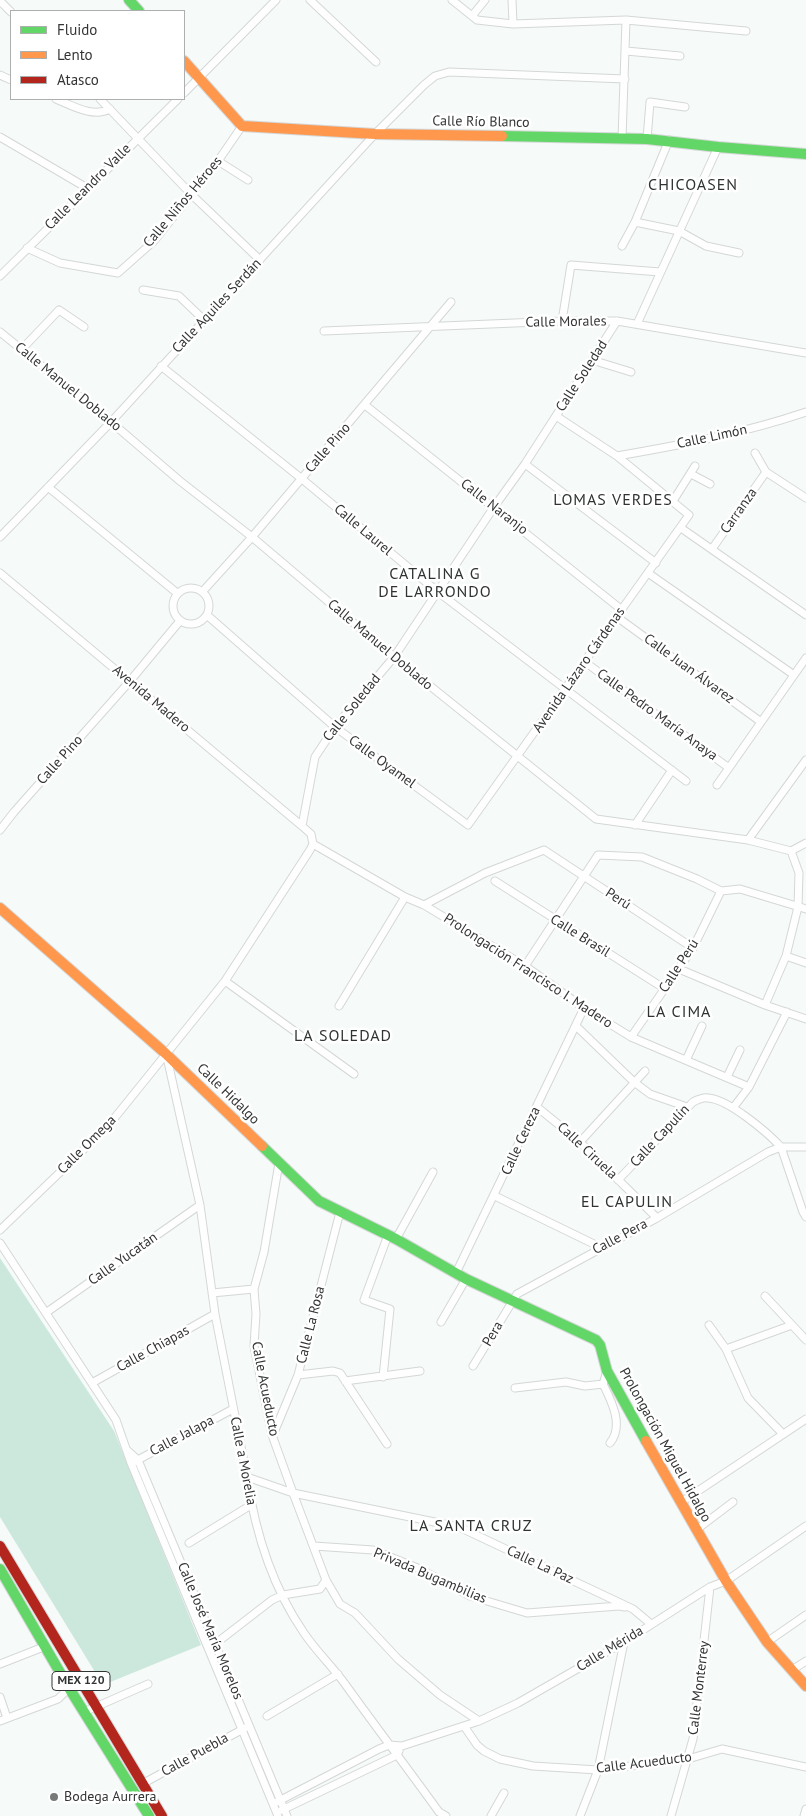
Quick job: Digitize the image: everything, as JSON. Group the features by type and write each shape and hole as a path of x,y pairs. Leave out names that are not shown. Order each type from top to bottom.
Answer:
{"street":[{"path":"129,0 138,10"},
{"path":"185,92 276,0"},
{"path":"310,0 376,62"},
{"path":"452,0 477,20 513,24 626,20 746,31"},
{"path":"472,16 486,0"},
{"path":"512,0 513,24"},
{"path":"1,1 10,11"},
{"path":"622,139 626,20"},
{"path":"626,51 680,56"},
{"path":"185,62 242,126"},
{"name":"Calle Aquiles Serdán","path":"0,537 111,422 375,134 424,84 435,76 449,72 625,79"},
{"path":"58,100 85,111 102,113 110,109"},
{"path":"101,100 191,194 260,260"},
{"name":"Calle Leandro Valle","path":"0,276 177,100"},
{"path":"647,139 650,102 685,107"},
{"name":"Calle Río Blanco","path":"242,126 375,134 668,140 718,148 806,154"},
{"name":"Calle Niños Héroes","path":"27,248 60,263 118,273 154,242 218,162 242,126"},
{"path":"0,137 87,188"},
{"path":"622,246 668,140"},
{"path":"637,324 718,148"},
{"path":"218,162 248,180"},
{"path":"634,222 679,231 706,246 739,253"},
{"path":"562,322 571,265 660,272"},
{"path":"144,290 179,296 204,320"},
{"name":"Calle Pino","path":"203,591 366,405 451,302"},
{"path":"22,349 59,310 84,327"},
{"name":"Calle Morales","path":"324,331 618,321 806,353"},
{"name":"Calle Soledad","path":"302,826 315,757 335,727 394,657 494,507 525,464 618,321"},
{"name":"Calle Manuel Doblado","path":"0,332 180,481 252,537 394,657 596,819 748,840 791,853"},
{"path":"592,360 631,372"},
{"name":"Calle Laurel","path":"162,366 438,592 686,781"},
{"name":"Calle Naranjo","path":"366,405 622,610"},
{"name":"Calle Limón","path":"616,456 687,444 764,426 806,412"},
{"path":"556,416 616,456 673,501 695,466"},
{"path":"755,454 766,472 806,498"},
{"path":"525,464 656,563"},
{"name":"Carranza","path":"712,550 766,472"},
{"path":"691,474 710,484"},
{"path":"48,487 177,593"},
{"name":"Avenida Lázaro Cárdenas","path":"468,825 681,528 689,515 673,501"},
{"path":"681,528 806,615"},
{"name":"Avenida Madero","path":"0,573 302,826"},
{"path":"648,573 794,675"},
{"path":"190,587 203,591 210,603 208,616 195,626 179,622 172,608 177,593 190,587"},
{"name":"Calle Oyamel","path":"208,616 335,727 468,825"},
{"name":"Calle Juan Álvarez","path":"617,617 761,722"},
{"name":"Calle Pino","path":"0,830 179,622"},
{"path":"717,785 806,658"},
{"name":"Calle Pedro María Anaya","path":"585,662 729,768"},
{"path":"748,840 806,760"},
{"path":"636,824 672,770"},
{"path":"166,1053 224,980 310,850 313,844 311,834 302,826"},
{"path":"766,1005 786,956 798,907 801,872 791,853 806,843"},
{"name":"Prolongación Francisco I. Madero","path":"313,844 405,897 424,905 525,966 584,1008 631,1037 749,1087"},
{"name":"Perú","path":"424,905 485,873 544,850 693,948"},
{"path":"525,966 598,855 642,857 697,879 721,891 740,889 806,909"},
{"name":"Calle Brasil","path":"495,881 665,989"},
{"name":"Calle Perú","path":"631,1037 693,948 721,891"},
{"path":"338,1006 405,897"},
{"name":"Calle Hidalgo","path":"0,908 166,1053 320,1201 392,1237 456,1273"},
{"path":"786,956 806,962"},
{"path":"679,969 766,1005 806,1019"},
{"path":"224,980 354,1074"},
{"name":"Calle Cereza","path":"456,1273 495,1196 584,1008"},
{"path":"733,1108 749,1087 787,1012"},
{"path":"576,1026 634,1082 650,1094 687,1107"},
{"path":"686,1060 702,1026"},
{"path":"727,1078 740,1050"},
{"name":"Calle a Morelia","path":"166,1053 200,1205 214,1314 232,1409 248,1477 251,1505 266,1554 283,1595 304,1633 338,1674 443,1814"},
{"name":"Calle Omega","path":"0,1230 108,1126 166,1053"},
{"path":"580,1142 645,1070"},
{"name":"Calle Capulín","path":"618,1180 687,1107 693,1102 706,1098 724,1102 775,1140 782,1148"},
{"name":"Calle Ciruela","path":"537,1107 580,1142 657,1218"},
{"name":"Calle Pera","path":"513,1301 518,1294 600,1247 657,1218 768,1152 782,1148 806,1147"},
{"path":"782,1148 806,1216"},
{"name":"Calle Acueducto","path":"279,1163 264,1252 254,1289 256,1314 254,1346 272,1435 326,1580 340,1604 355,1613 398,1659 440,1695 479,1721"},
{"path":"383,1377 390,1309 364,1300 392,1237 433,1172"},
{"path":"495,1196 600,1247"},
{"name":"Calle Yucatán","path":"47,1312 200,1205"},
{"name":"Calle La Rosa","path":"272,1435 298,1375 340,1212"},
{"name":"Calle José María Morelos","path":"0,1243 116,1420 127,1450 134,1461 215,1644 277,1815"},
{"name":"Prolongación Miguel Hidalgo","path":"456,1273 596,1340 600,1345 608,1371 680,1503 726,1581 767,1642 806,1686"},
{"path":"441,1322 466,1278"},
{"path":"212,1293 254,1289"},
{"path":"765,1296 806,1340"},
{"name":"Pera","path":"474,1366 513,1301"},
{"name":"Calle Chiapas","path":"92,1383 214,1314"},
{"path":"726,1349 792,1324"},
{"path":"709,1325 726,1349 748,1398 783,1434"},
{"path":"298,1375 333,1371 340,1373 387,1444"},
{"path":"345,1381 420,1371"},
{"path":"608,1371 603,1384 617,1418 615,1436 610,1444"},
{"path":"515,1388 566,1382 585,1386 603,1384"},
{"name":"Calle Jalapa","path":"134,1461 232,1409"},
{"path":"680,1503 806,1419"},
{"name":"Calle José María Morelos","path":"134,1461 246,1727 286,1812"},
{"name":"Calle La Paz","path":"248,1477 293,1492 459,1527 633,1609 651,1624"},
{"path":"696,1530 733,1502"},
{"path":"189,1543 251,1505"},
{"name":"Calle Mérida","path":"390,1745 402,1746 479,1721 518,1702 624,1642 710,1587 726,1581 806,1526"},
{"name":"MEX 120","path":"0,1546 162,1816"},
{"name":"Privada Bugambilias","path":"314,1546 373,1550 420,1569 470,1596 527,1613 619,1606 633,1609"},
{"name":"MEX 120","path":"0,1569 4,1585 46,1646 69,1688 149,1816"},
{"path":"215,1644 272,1600 283,1595 320,1588 326,1580"},
{"name":"Calle Monterrey","path":"671,1816 693,1739 710,1587"},
{"path":"767,1642 806,1614"},
{"path":"580,1816 598,1770 624,1642"},
{"path":"0,1664 46,1646"},
{"path":"792,1670 806,1660"},
{"path":"267,1716 338,1674"},
{"path":"84,1712 148,1684"},
{"path":"0,1697 3,1719 58,1699 69,1688"},
{"name":"Calle Acueducto","path":"464,1726 477,1745 484,1751 500,1759 533,1766 598,1770 688,1759 722,1749 806,1767"},
{"name":"Calle Puebla","path":"142,1784 246,1727"},
{"path":"273,1804 390,1745"},
{"path":"277,1815 286,1812 342,1780 397,1755 402,1746"},
{"path":"337,1771 342,1780"},
{"path":"491,1816 504,1793"},
{"path":"804,1816 806,1809"},
{"path":"432,1816 443,1814"}],"green space":[{"path":"0,1258 114,1431 201,1645 103,1685 0,1517"}],"traffic: fast":[{"path":"129,0 138,10"},
{"path":"502,136 647,139 806,154"},
{"path":"262,1146 319,1201 396,1239 466,1279 596,1340 600,1345 607,1371 646,1441"},
{"path":"0,1569 69,1688 149,1816"}],"traffic: slow":[{"path":"185,62 242,126 375,134 502,136"},
{"path":"0,908 165,1053 262,1146"},
{"path":"646,1441 726,1581 767,1642 806,1686"}],"traffic: jam":[{"path":"0,1546 162,1816"}],"place":[{"name":"Bodega Aurrera","path":"54,1797"}],"district":[{"name":"CHICOASEN","path":"693,185"},
{"name":"LOMAS VERDES","path":"613,500"},
{"name":"CATALINA G DE LARRONDO","path":"435,583"},
{"name":"LA CIMA","path":"679,1012"},
{"name":"LA SOLEDAD","path":"343,1036"},
{"name":"EL CAPULIN","path":"627,1202"},
{"name":"LA SANTA CRUZ","path":"471,1526"}]}
